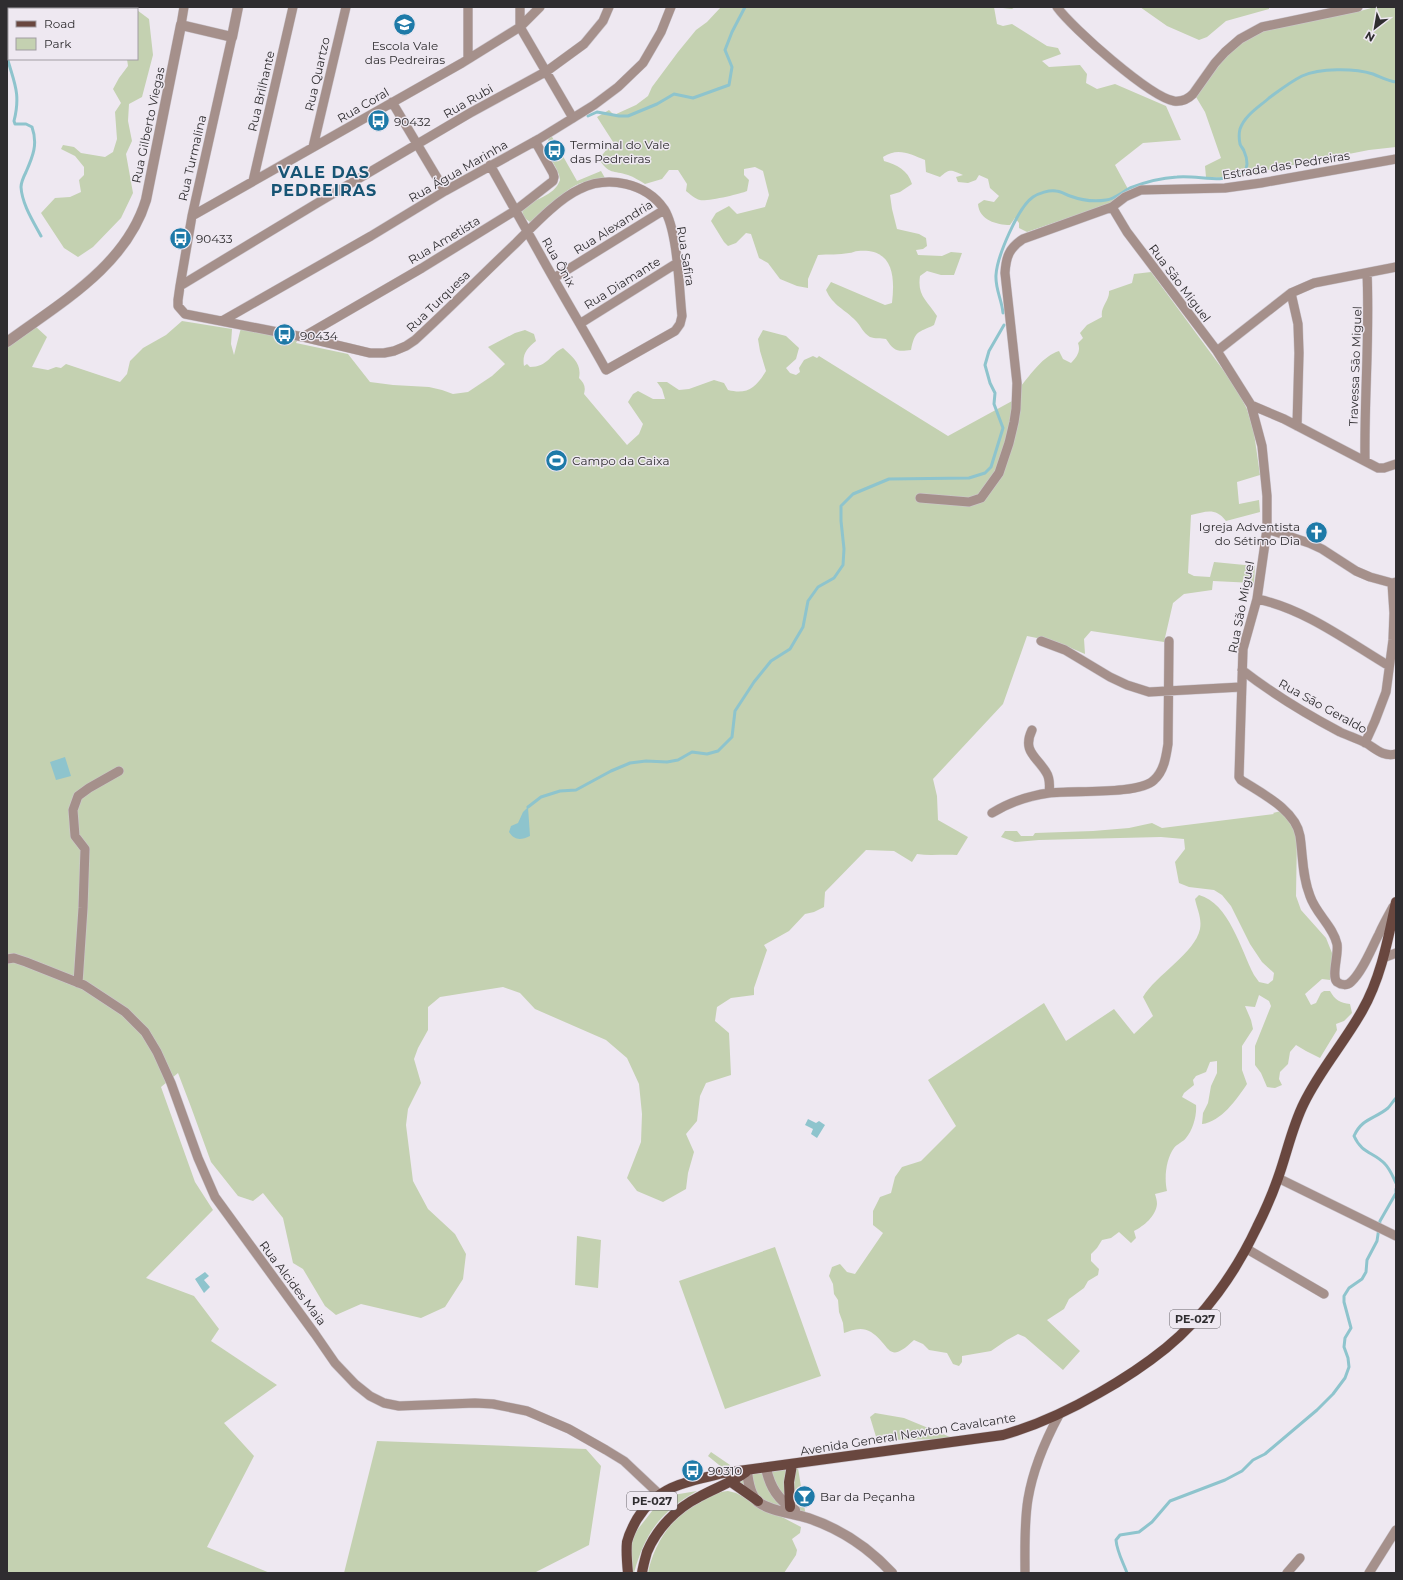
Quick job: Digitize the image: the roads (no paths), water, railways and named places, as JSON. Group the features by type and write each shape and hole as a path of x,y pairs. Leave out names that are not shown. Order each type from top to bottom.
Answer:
{"main road":[{"name":"Avenida General Newton Cavalcante","path":"628,1573 627,1551 631,1530 644,1509 659,1494 673,1487 724,1473 792,1465 1003,1435 1028,1428 1059,1415 1110,1386 1166,1348 1206,1307 1247,1249 1278,1178 1290,1136 1300,1111 1313,1086 1362,1012 1370,996 1383,958 1396,902"},
{"path":"790,1507 792,1465"},
{"name":"PE-027","path":"642,1573 647,1552 662,1528 671,1517 699,1497 731,1482 747,1470"},
{"path":"731,1482 758,1501"}],"street":[{"name":"Rua Gilberto Viegas","path":"7,342 100,272 125,244 141,217 146,200 184,7"},
{"name":"Rua Turmalina","path":"185,314 178,306 178,300 192,216 238,7"},
{"name":"Rua Brilhante","path":"253,181 292,7"},
{"name":"Rua Quartzo","path":"313,147 346,7"},
{"path":"468,7 468,59"},
{"path":"520,7 520,27 573,118"},
{"name":"Rua Coral","path":"192,216 468,59 520,27 540,7"},
{"name":"Rua Rubi","path":"180,286 417,144 547,71 584,44 603,21 610,7"},
{"name":"Rua Água Marinha","path":"222,321 365,240 445,191 535,141 594,105 618,88 643,63 661,32 672,7"},
{"path":"1057,7 1073,25 1128,72 1165,98 1174,101 1187,99 1193,94 1225,52 1240,39 1262,27 1358,7"},
{"path":"181,25 232,37"},
{"path":"392,102 445,191"},
{"name":"Rua Ametista","path":"303,337 422,268 516,210 553,181 553,173 535,141"},
{"name":"Estrada das Pedreiras","path":"920,498 970,502 981,498 999,473 1009,443 1016,409 1017,383 1005,285 1006,258 1009,251 1017,243 1023,239 1112,207 1125,197 1141,190 1232,187 1396,159"},
{"name":"Rua Ônix","path":"490,165 581,323 606,370"},
{"name":"Rua Safira","path":"528,231 572,193 581,188 601,182 617,182 633,185 654,199 664,210 673,237 677,263 682,316 680,324 675,332 606,370"},
{"name":"Rua São Miguel","path":"1112,207 1127,232 1217,351 1251,405 1262,446 1265,467 1267,529 1257,599 1244,649 1241,687 1242,716 1240,732 1239,777 1241,780 1267,796 1281,807 1293,819 1297,827 1300,836 1304,876 1310,896 1321,917 1332,930 1336,942 1338,955 1334,976 1337,982 1347,985 1356,976 1367,959 1396,902"},
{"name":"Rua Alexandria","path":"554,278 664,210"},
{"name":"Rua Turquesa","path":"185,314 303,337 370,353 384,353 406,346 425,331 528,231"},
{"name":"Rua Diamante","path":"581,323 677,263"},
{"path":"1217,351 1291,293 1314,283 1396,267"},
{"name":"Travessa São Miguel","path":"1365,461 1369,308 1367,273"},
{"path":"1291,293 1298,324 1300,353 1297,426"},
{"path":"1251,405 1269,411 1378,468 1384,468 1396,464"},
{"path":"1267,529 1322,549 1356,571 1370,577 1394,582 1393,626 1384,697 1365,743"},
{"path":"1257,599 1270,602 1298,613 1389,666"},
{"path":"1041,641 1065,650 1110,677 1127,685 1149,692 1241,687"},
{"path":"992,813 1023,798 1049,793 1129,789 1143,787 1154,781 1162,770 1166,759 1169,691 1169,641"},
{"name":"Rua São Geraldo","path":"1242,670 1272,693 1342,733 1386,754 1396,754"},
{"path":"1032,730 1029,749 1034,759 1046,772 1050,784 1049,793"},
{"path":"78,983 84,908 85,849 75,836 73,810 78,796 119,771"},
{"path":"1383,958 1396,953"},
{"name":"Rua Alcides Maia","path":"7,959 14,958 26,962 78,983 107,999 125,1012 145,1032 158,1052 171,1083 198,1158 215,1197 335,1363 355,1384 370,1396 384,1403 399,1406 475,1403 493,1404 527,1411 569,1429 624,1461 659,1494"},
{"path":"1278,1178 1396,1236"},
{"path":"1247,1249 1324,1294"},
{"path":"1025,1573 1028,1500 1047,1438 1059,1415"},
{"path":"766,1468 768,1479 773,1490 781,1500 806,1517"},
{"path":"747,1470 749,1486 758,1501 771,1508 806,1517 825,1524 852,1538 880,1560 892,1573"},
{"path":"1369,1573 1396,1530"},
{"path":"1287,1573 1300,1558"}],"water":[{"path":"65,757 71,776 56,780 50,762"},
{"path":"528,807 530,836 518,839 509,832 511,826 518,823 523,812"},
{"path":"808,1119 816,1123 819,1121 825,1125 817,1138 811,1134 813,1129 805,1125"},
{"path":"205,1272 209,1276 204,1280 210,1287 204,1293 195,1279"}],"waterway":[{"path":"588,116 597,112 628,116 657,104 674,94 693,98 729,85 732,67 725,50 732,32 745,7"},
{"path":"7,57 17,95 14,121 15,124 26,124 32,127 34,133 34,150 21,187 23,200 41,236"},
{"path":"1003,313 996,280 997,267 1004,245 1015,221 1027,202 1033,197 1047,191 1056,191 1083,200 1101,201 1112,198 1130,188 1159,179 1184,177 1218,179 1240,175 1245,171 1247,165 1244,150 1240,145 1239,140 1242,124 1249,115 1269,98 1298,78 1318,71 1347,70 1365,72 1396,82"},
{"path":"528,807 541,797 560,791 576,790 611,771 630,763 646,761 667,762 678,760 692,752 707,754 718,751 732,737 735,711 754,682 771,661 790,649 803,627 808,601 818,587 834,578 843,565 844,549 841,506 853,494 889,479 969,478 985,473 991,467 1003,428 994,404 995,393 990,383 985,365 989,351 1004,325"},
{"path":"1396,1098 1383,1112 1365,1122 1357,1130 1354,1136 1364,1150 1385,1164 1396,1183"},
{"path":"1127,1573 1119,1553 1116,1540 1120,1535 1139,1532 1152,1522 1170,1501 1225,1480 1242,1471 1253,1460 1265,1454 1317,1410 1333,1394 1345,1378 1349,1367 1348,1358 1344,1347 1345,1338 1351,1328 1344,1302 1344,1296 1349,1288 1362,1279 1366,1272 1367,1260 1377,1241 1380,1221 1396,1193 1396,1189"}],"place":[{"name":"Escola Vale das Pedreiras","path":"405,24"},
{"name":"90432","path":"379,121"},
{"name":"Terminal do Vale das Pedreiras","path":"554,151"},
{"name":"90433","path":"181,238"},
{"name":"90434","path":"285,335"},
{"name":"Campo da Caixa","path":"556,460"},
{"name":"Igreja Adventista do Sétimo Dia","path":"1316,533"},
{"name":"90310","path":"693,1470"},
{"name":"Bar da Peçanha","path":"804,1496"}],"district":[{"name":"VALE DAS PEDREIRAS","path":"324,181"}]}
